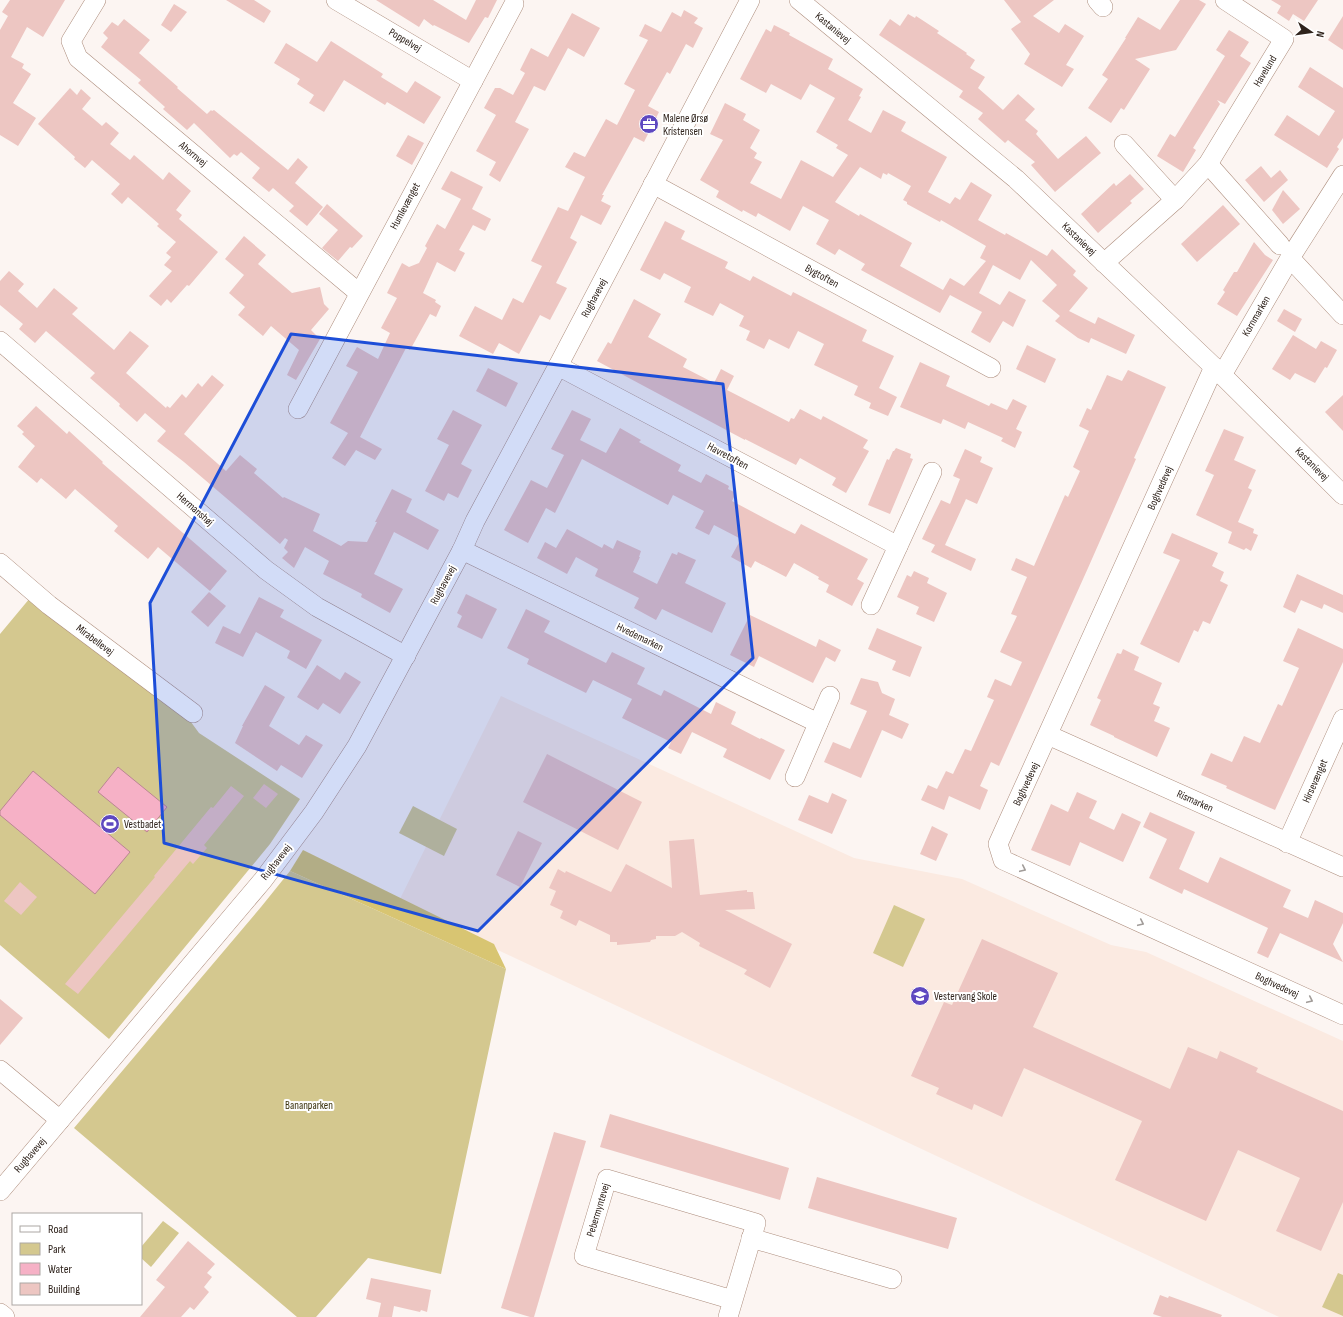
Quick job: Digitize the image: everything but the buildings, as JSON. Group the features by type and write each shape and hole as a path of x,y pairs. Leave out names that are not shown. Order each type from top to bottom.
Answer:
{"street":[{"name":"Ahornvej","path":"96,0 71,41 78,58 359,293"},
{"name":"Poppelvej","path":"336,0 473,80"},
{"name":"Rughavevej","path":"0,1191 262,880 314,812 357,746 462,550 479,514 750,0"},
{"name":"Kastanievej","path":"800,0 1016,179 1218,371 1343,495"},
{"name":"Havelund","path":"1104,263 1175,200 1208,164 1284,39 1225,0"},
{"name":"Humlevænget","path":"298,409 514,4"},
{"path":"1124,144 1175,200"},
{"path":"1208,164 1343,315"},
{"name":"Kornmarken","path":"1218,371 1285,251 1343,175"},
{"name":"Bygtoften","path":"653,184 992,368"},
{"name":"Hermanshøj","path":"0,341 266,570 317,606 406,656"},
{"name":"Havretoften","path":"558,366 898,546"},
{"name":"Boghvedevej","path":"1218,371 998,844 1003,860 1343,1015"},
{"path":"871,605 932,472"},
{"name":"Hvedemarken","path":"462,550 818,723"},
{"name":"Mirabellevej","path":"0,563 49,605 193,713"},
{"path":"795,777 830,696"},
{"name":"Hirsevænget","path":"1288,843 1343,719"},
{"name":"Rismarken","path":"1048,735 1343,867"},
{"path":"0,1070 60,1120"},
{"name":"Pebermyntevej","path":"607,1179 756,1222 730,1308 584,1256 607,1179"},
{"path":"751,1238 892,1279"},
{"path":"0,1313 5,1317"}],"highlighted area":[{"path":"291,334 723,384 753,658 478,931 164,843 150,603"}],"shaded area":[{"name":"Vestervang Skole","path":"501,696 854,858 962,879 1111,945 1146,952 1343,1041 1343,1317 1279,1317 398,903"},
{"path":"303,850 494,944 506,969 290,871"}],"green space":[{"name":"Vestbadet","path":"30,598 188,718 199,733 300,799 270,844 109,1039 0,945 0,634"},
{"path":"413,806 457,829 444,856 399,833"},
{"name":"Bananparken","path":"290,871 506,969 441,1274 368,1258 316,1317 297,1317 74,1128"},
{"path":"894,905 925,919 903,967 873,953"},
{"path":"163,1221 179,1233 151,1267 142,1259 142,1246"},
{"path":"1338,1273 1343,1275 1343,1316 1322,1307"}],"water":[{"path":"118,767 167,807 147,832 98,792"},
{"path":"33,771 130,852 95,894 0,815 0,811"}],"place":[{"name":"Malene Ørsø Kristensen","path":"649,124"},
{"name":"Vestbadet","path":"110,824"},
{"name":"Vestervang Skole","path":"920,996"}]}
